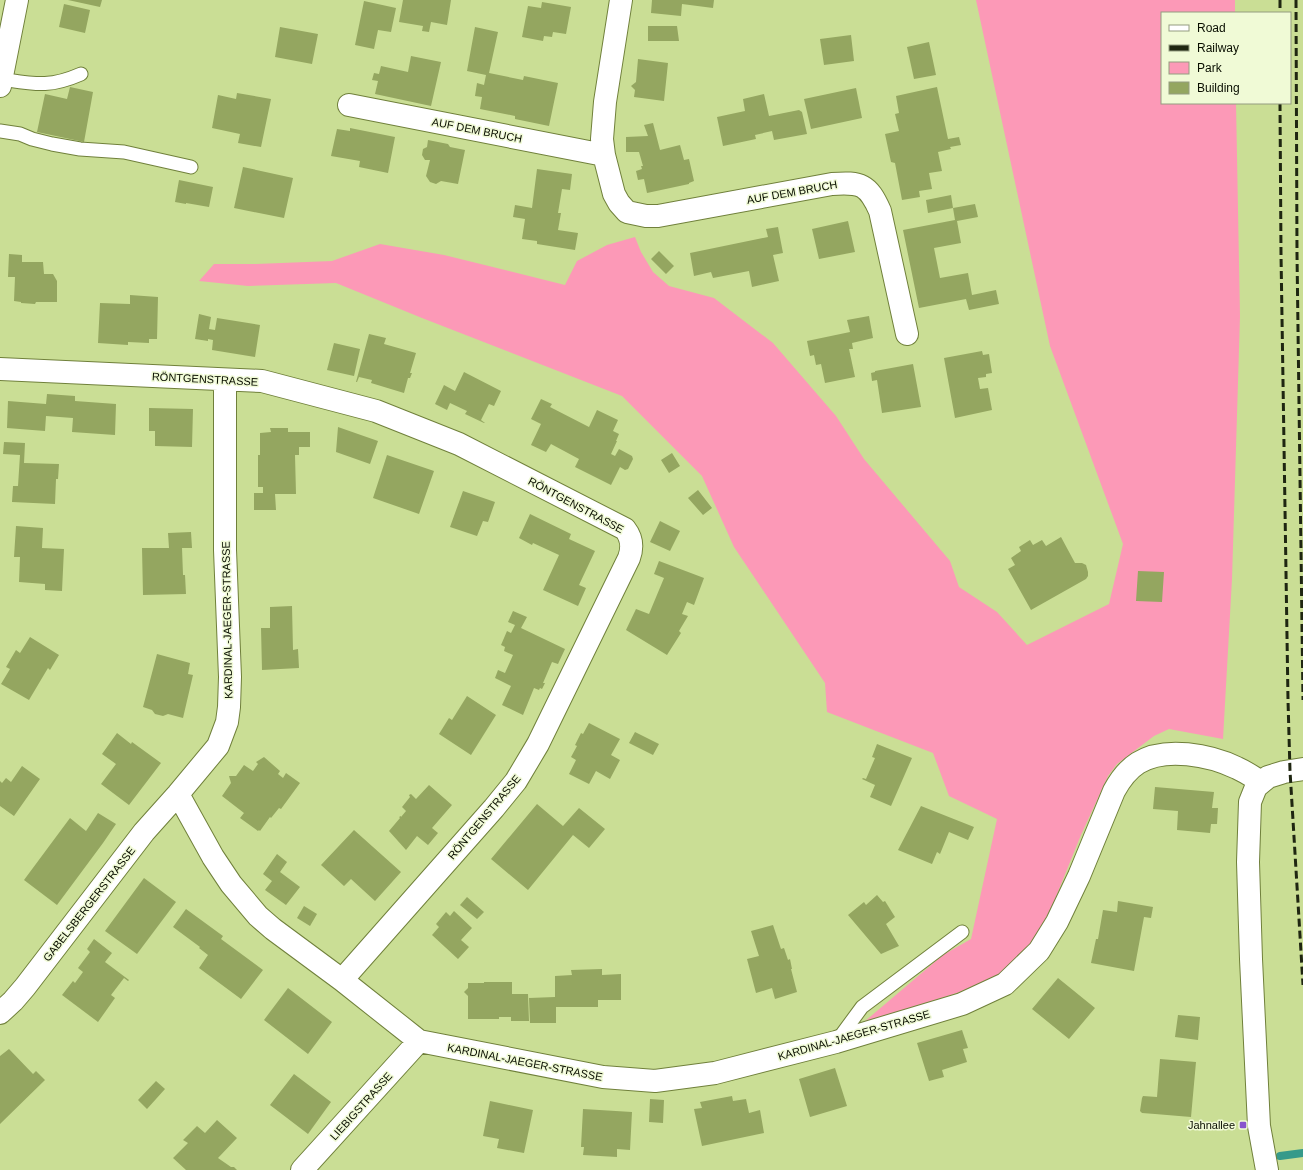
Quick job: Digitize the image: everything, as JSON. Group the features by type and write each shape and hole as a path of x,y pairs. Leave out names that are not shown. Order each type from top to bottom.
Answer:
{"street":[{"path":"1,82 18,0"},
{"name":"AUF DEM BRUCH","path":"621,0 605,102 602,139 604,155 612,188 619,203 627,212 646,216 673,214 832,184 851,183 863,186 874,197 880,210 907,334"},
{"name":"AUF DEM BRUCH","path":"349,105 604,155"},
{"name":"RÖNTGENSTRASSE","path":"0,369 262,381 376,411 459,444 624,529 631,538 632,550 629,558 538,744 516,782 342,980"},
{"name":"KARDINAL-JAEGER-STRASSE","path":"225,380 225,542 230,677 229,707 227,722 218,746 178,794 213,857 231,884 272,929 342,980 420,1042 604,1077 655,1081 715,1073 836,1042 962,1004 1005,984 1039,951 1058,922 1079,876 1114,791 1121,779 1139,762 1152,757 1167,754 1202,757 1236,767 1261,782"},
{"path":"1267,1170 1259,1126 1251,959 1248,862 1250,802 1256,787 1268,777 1303,769"},
{"name":"GABELSBERGERSTRASSE","path":"0,1013 25,987 144,832 178,794"},
{"name":"LIEBIGSTRASSE","path":"302,1170 420,1042"}],"lane":[{"path":"1,82 49,84 65,81 81,74"},
{"path":"0,131 20,134 52,144 80,149 124,152 191,167"},
{"path":"836,1042 862,1007 962,932"}],"green space":[{"path":"976,0 1235,0 1235,12 1161,12 1161,104 1236,104 1240,316 1232,579 1223,739 1169,729 1154,736 1117,764 1108,776 1081,835 1051,909 1025,955 996,976 957,993 864,1022 943,955 971,939 997,819 949,796 933,753 827,712 825,683 734,547 702,476 622,396 336,283 248,286 199,281 214,264 332,261 380,244 444,255 565,285 577,261 607,245 635,237 641,252 653,272 669,286 714,298 773,343 836,416 864,459 950,561 959,587 997,612 1027,645 1109,604 1123,544 1050,346"}],"building":[{"path":"68,0 102,0 100,7"},
{"path":"403,0 451,0 447,25 431,22 429,32 422,31 423,26 399,22"},
{"path":"652,0 714,0 713,8 682,4 681,16 651,13"},
{"path":"364,1 396,8 391,32 378,30 374,49 355,45"},
{"path":"542,2 571,7 566,34 553,32 552,37 544,36 543,41 522,37 528,6 541,8"},
{"path":"64,4 90,10 85,33 59,27"},
{"path":"648,26 677,26 679,41 648,41"},
{"path":"280,27 318,34 312,64 275,57"},
{"path":"475,27 498,32 489,73 523,80 524,76 558,83 549,126 515,119 515,116 480,109 482,97 475,96 477,83 484,85 486,75 467,71"},
{"path":"851,35 854,61 824,65 820,39"},
{"path":"929,42 936,75 914,79 907,47"},
{"path":"411,56 441,62 431,106 375,94 378,81 372,80 374,73 379,74 381,66 408,72"},
{"path":"638,59 668,63 664,101 634,97 635,90 631,86 636,82"},
{"path":"70,87 93,92 84,142 37,132 45,94 67,99"},
{"path":"937,87 948,139 959,137 961,145 950,147 951,149 938,152 942,171 929,173 932,189 919,191 920,197 902,200 895,163 891,162 885,134 899,131 895,114 899,113 896,96"},
{"path":"856,88 862,118 811,129 804,99"},
{"path":"237,93 271,99 261,147 238,143 240,134 212,128 218,95 236,99"},
{"path":"764,94 769,116 799,110 802,112 807,134 774,140 772,131 755,135 756,139 723,146 717,117 745,111 743,99"},
{"path":"653,123 660,150 680,145 684,160 689,159 694,181 689,184 647,193 644,179 638,180 636,171 642,169 641,166 643,166 639,152 626,152 626,137 648,136 644,125"},
{"path":"350,128 395,137 388,173 359,167 360,161 331,156 337,129 350,131"},
{"path":"428,140 448,144 450,147 465,150 458,184 441,181 436,184 430,182 426,176 430,160 425,160 422,155 423,149 427,147"},
{"path":"243,167 293,178 284,218 234,208"},
{"path":"537,169 572,174 570,190 562,189 558,213 561,213 558,230 578,233 575,250 537,244 537,241 522,239 525,219 513,217 515,205 532,208"},
{"path":"179,180 213,187 209,207 175,202"},
{"path":"951,195 953,208 928,213 926,200"},
{"path":"975,204 978,217 957,221 961,243 934,248 940,278 968,273 972,295 996,290 999,304 969,310 966,299 919,308 903,230 955,220 953,208"},
{"path":"848,221 855,252 819,259 812,229"},
{"path":"778,227 783,253 773,255 779,281 752,287 749,271 713,278 711,272 694,276 690,253 768,237 766,229"},
{"path":"659,251 674,266 666,274 651,259"},
{"path":"9,254 22,255 22,262 43,262 44,274 53,274 57,281 57,302 36,302 35,304 14,301 15,277 8,277"},
{"path":"130,295 158,297 157,339 149,339 149,343 128,342 128,345 98,343 100,303 130,304"},
{"path":"199,314 211,317 209,329 215,330 217,318 260,325 255,357 212,350 213,340 208,339 208,341 195,339"},
{"path":"869,316 873,338 852,343 853,349 849,349 855,377 825,383 821,364 816,365 814,355 810,356 807,341 850,332 847,320"},
{"path":"369,334 386,338 384,344 416,353 410,373 412,373 410,378 408,378 404,393 371,383 372,380 359,377 356,382"},
{"path":"334,343 360,349 354,376 327,370"},
{"path":"982,351 983,355 989,354 992,373 986,374 986,377 978,378 980,389 988,388 992,410 955,418 944,358"},
{"path":"913,364 921,407 882,413 877,380 872,381 871,373"},
{"path":"464,372 501,391 494,406 489,404 481,420 485,423 465,414 467,411 450,403 447,410 435,404 444,385 455,391"},
{"path":"47,394 75,396 75,401 116,404 115,435 72,432 73,418 46,416 45,431 7,428 8,401 46,404"},
{"path":"541,399 552,404 550,407 589,427 597,410 618,420 613,431 619,434 611,454 615,456 619,449 632,456 633,459 628,469 625,470 620,467 611,485 575,467 579,459 551,444 546,452 531,445 541,424 531,419"},
{"path":"149,408 193,409 192,447 155,446 155,431 149,431"},
{"path":"338,427 378,441 370,464 336,452"},
{"path":"270,428 288,428 288,432 310,432 310,447 299,447 299,455 295,455 296,494 275,494 276,510 254,510 254,493 263,493 263,487 258,487 260,433 271,432"},
{"path":"4,442 25,443 24,463 59,464 58,479 56,479 55,504 12,502 13,486 18,486 20,455 3,454"},
{"path":"672,453 680,466 669,473 661,460"},
{"path":"387,455 434,471 419,514 373,498"},
{"path":"698,490 712,508 703,515 688,498"},
{"path":"463,491 495,502 488,522 483,521 477,536 450,527"},
{"path":"530,514 571,534 569,539 595,551 579,585 586,588 578,606 543,590 559,555 533,543 532,545 519,538"},
{"path":"660,521 680,531 670,551 650,542"},
{"path":"16,526 43,528 42,548 64,549 62,591 45,590 45,584 19,582 20,557 14,557"},
{"path":"191,532 192,548 182,548 183,575 185,575 186,594 143,595 142,548 169,548 168,533"},
{"path":"1061,537 1075,563 1082,563 1086,565 1088,576 1086,579 1031,610 1008,569 1015,565 1011,558 1021,551 1019,547 1030,540 1033,545 1042,540 1046,546"},
{"path":"659,561 704,578 694,605 687,602 682,614 688,616 679,631 681,633 667,655 626,630 636,609 649,614 664,578 654,574"},
{"path":"1138,571 1164,572 1162,602 1136,601"},
{"path":"292,606 293,650 298,649 299,668 262,670 261,628 270,628 270,607"},
{"path":"513,611 527,617 521,628 565,649 558,664 552,662 542,689 540,688 539,690 534,688 523,715 502,705 511,686 495,678 498,670 505,673 513,655 504,651 505,647 501,645 507,631 511,633 515,625 508,622"},
{"path":"30,637 59,655 50,670 48,668 29,700 1,684 10,669 6,667 16,650 20,653"},
{"path":"157,654 190,663 188,674 193,675 183,718 168,714 163,716 155,714 152,710 143,707"},
{"path":"467,696 496,715 471,755 439,734 449,718 452,720"},
{"path":"589,723 620,739 611,755 620,760 610,779 596,771 589,784 569,774 576,760 571,757 577,746 575,745 581,733 583,734"},
{"path":"635,732 659,744 653,755 629,743"},
{"path":"117,733 131,744 132,742 161,763 129,805 101,784 116,764 102,754"},
{"path":"877,744 912,758 891,806 870,797 875,785 862,779 866,779 875,758 872,757"},
{"path":"264,757 280,771 278,774 283,778 286,773 300,783 281,809 279,808 271,818 270,817 260,831 258,831 240,818 244,813 222,796 231,783 229,776 236,776 244,765 253,771 258,764 256,762"},
{"path":"22,766 40,779 14,816 0,806 0,781 2,783 6,778 11,782"},
{"path":"429,785 452,805 432,828 438,833 428,845 417,836 406,850 389,831 400,818 399,817 401,817 406,811 402,807 410,797 409,795 411,794 416,799"},
{"path":"1155,787 1214,792 1212,808 1218,808 1217,824 1211,824 1210,833 1177,830 1178,811 1153,809"},
{"path":"537,804 563,826 579,808 605,829 589,848 573,835 528,890 491,859"},
{"path":"921,806 974,827 968,840 949,832 940,854 937,852 932,864 898,850"},
{"path":"98,813 116,824 57,905 24,880 70,818 86,831"},
{"path":"354,830 401,872 375,901 351,879 344,886 321,865"},
{"path":"277,854 287,862 280,872 300,887 286,905 265,890 272,881 263,874"},
{"path":"144,878 176,902 137,954 105,931"},
{"path":"877,895 883,902 885,901 895,917 886,924 899,946 881,954 848,915 864,902 866,905"},
{"path":"467,897 484,912 477,919 460,905"},
{"path":"1118,901 1153,907 1151,918 1144,917 1134,971 1091,963 1096,939 1098,939 1103,910 1117,912"},
{"path":"304,906 317,914 310,926 297,918"},
{"path":"186,909 223,936 221,939 263,970 241,999 199,968 208,955 199,948 200,947 173,927"},
{"path":"454,911 472,928 461,940 469,947 458,959 432,935 439,927 436,924 446,912 450,916"},
{"path":"773,925 781,949 784,948 788,960 790,959 797,992 775,999 772,988 756,993 747,959 759,956 751,931"},
{"path":"94,939 112,953 105,962 129,980 128,981 124,978 111,995 115,998 98,1022 62,995 73,981 75,983 83,972 78,968 90,952 87,949"},
{"path":"602,969 602,975 621,974 621,1000 598,1000 598,1007 556,1007 556,1023 530,1023 529,998 555,997 555,976 572,975 571,970"},
{"path":"1058,978 1095,1008 1069,1039 1032,1009"},
{"path":"512,982 512,994 528,994 529,1021 511,1021 511,1017 499,1017 499,1019 468,1019 468,996 464,992 468,988 468,983"},
{"path":"288,988 332,1022 308,1054 264,1020"},
{"path":"1178,1015 1200,1017 1198,1040 1175,1037"},
{"path":"962,1030 968,1048 963,1049 967,1062 942,1070 944,1077 929,1081 917,1043"},
{"path":"9,1049 33,1074 36,1071 45,1080 0,1124 0,1056"},
{"path":"1160,1059 1196,1062 1191,1117 1142,1113 1140,1111 1143,1096 1157,1097"},
{"path":"835,1068 847,1106 810,1117 799,1079"},
{"path":"294,1074 331,1102 308,1134 270,1105"},
{"path":"156,1081 165,1089 147,1109 138,1100"},
{"path":"732,1096 733,1101 746,1099 749,1113 760,1110 764,1133 702,1146 694,1109 702,1108 700,1102"},
{"path":"650,1099 664,1100 663,1123 649,1122"},
{"path":"490,1101 533,1110 524,1153 497,1148 499,1139 483,1136"},
{"path":"583,1109 632,1112 630,1150 617,1149 617,1157 583,1155 584,1147 581,1147"},
{"path":"217,1120 237,1138 218,1158 237,1170 186,1170 173,1158 188,1143 183,1140 197,1126 205,1133"}],"waterway":[{"path":"1280,1156 1303,1153"}],"railway":[{"path":"1280,0 1280,12"},
{"path":"1296,0 1297,254 1303,700"},
{"path":"1280,104 1288,700 1290,771 1303,985"}],"place":[{"name":"Jahnallee","path":"1243,1125"}]}
